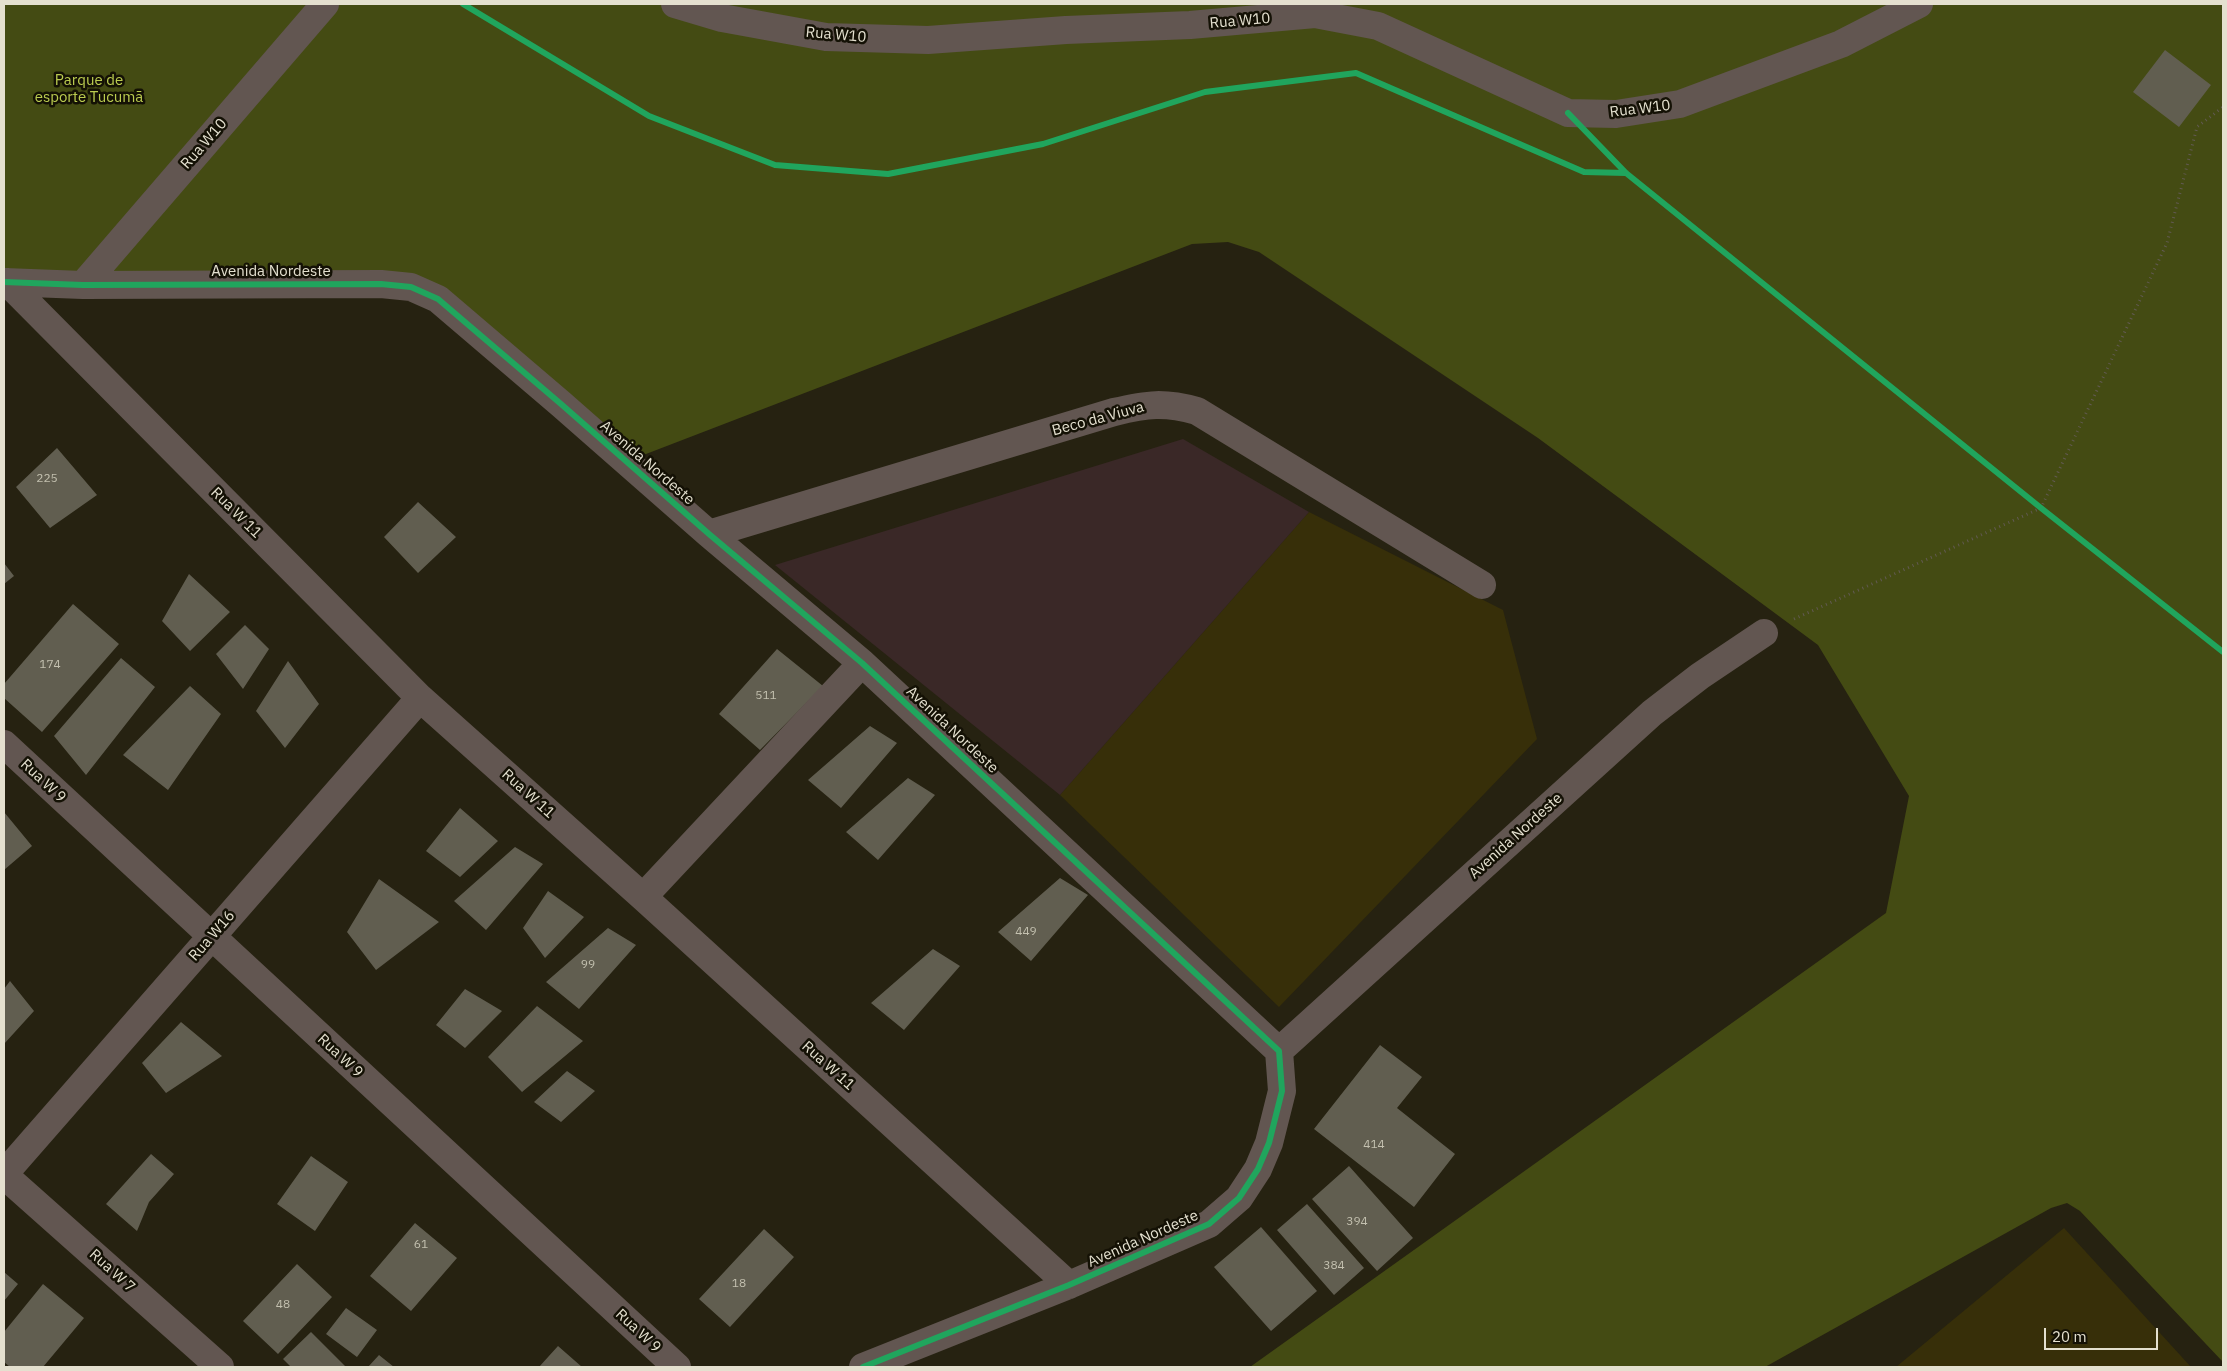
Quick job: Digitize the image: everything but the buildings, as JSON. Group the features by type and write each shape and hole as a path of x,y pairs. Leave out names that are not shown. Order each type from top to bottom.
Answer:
{"street":[{"name":"Rua W10","path":"83,285 325,4"},
{"name":"Rua W10","path":"675,4 722,18 826,37 928,40 1066,30 1190,25 1313,9 1378,26 1568,113 1616,114 1680,104 1841,44 1919,4"},
{"name":"Avenida Nordeste","path":"5,282 83,285 381,284 411,287 443,302 709,534 862,663 1279,1051 1282,1091 1270,1143 1258,1169 1239,1198 1209,1224 1069,1285 863,1367"},
{"name":"Rua W 11","path":"5,282 420,698 643,897 1069,1285"},
{"name":"Beco da Viuva","path":"709,534 1114,412 1143,405 1172,404 1197,411 1482,585"},
{"name":"Avenida Nordeste","path":"1279,1051 1652,713 1700,676 1764,633"},
{"path":"643,897 862,663"},
{"name":"Rua W16","path":"4,1174 420,698"},
{"name":"Rua W 9","path":"4,744 210,937 677,1367"},
{"name":"Rua W 7","path":"4,1174 220,1367"}],"path":[{"path":"1764,633 2040,508 2167,244 2197,127 2223,107"},
{"path":"2033,502 2048,514"}],"shaded area":[{"path":"1183,439 1309,512 1060,795 775,565"},
{"path":"1309,512 1503,610 1537,739 1279,1007 1060,795"},
{"path":"2064,1228 2191,1367 1896,1367"}],"green space":[{"name":"Parque de esporte Tucumã","path":"4,4 2223,4 2223,1362 2080,1211 2067,1203 2051,1208 1765,1367 1250,1367 1886,913 1909,796 1818,645 1538,438 1259,252 1228,242 1192,244 646,454 616,453 411,287 4,282"}],"cycle path":[{"path":"463,4 649,116 775,165 888,174 1043,144 1205,92 1356,73 1584,172 1626,173"},
{"path":"1568,113 1626,173 2041,508 2223,652"},
{"path":"4,282 83,285 381,284 411,287 438,299 709,534 862,663 1279,1051 1282,1091 1269,1143 1258,1169 1239,1198 1209,1224 1069,1285 863,1367"}]}
